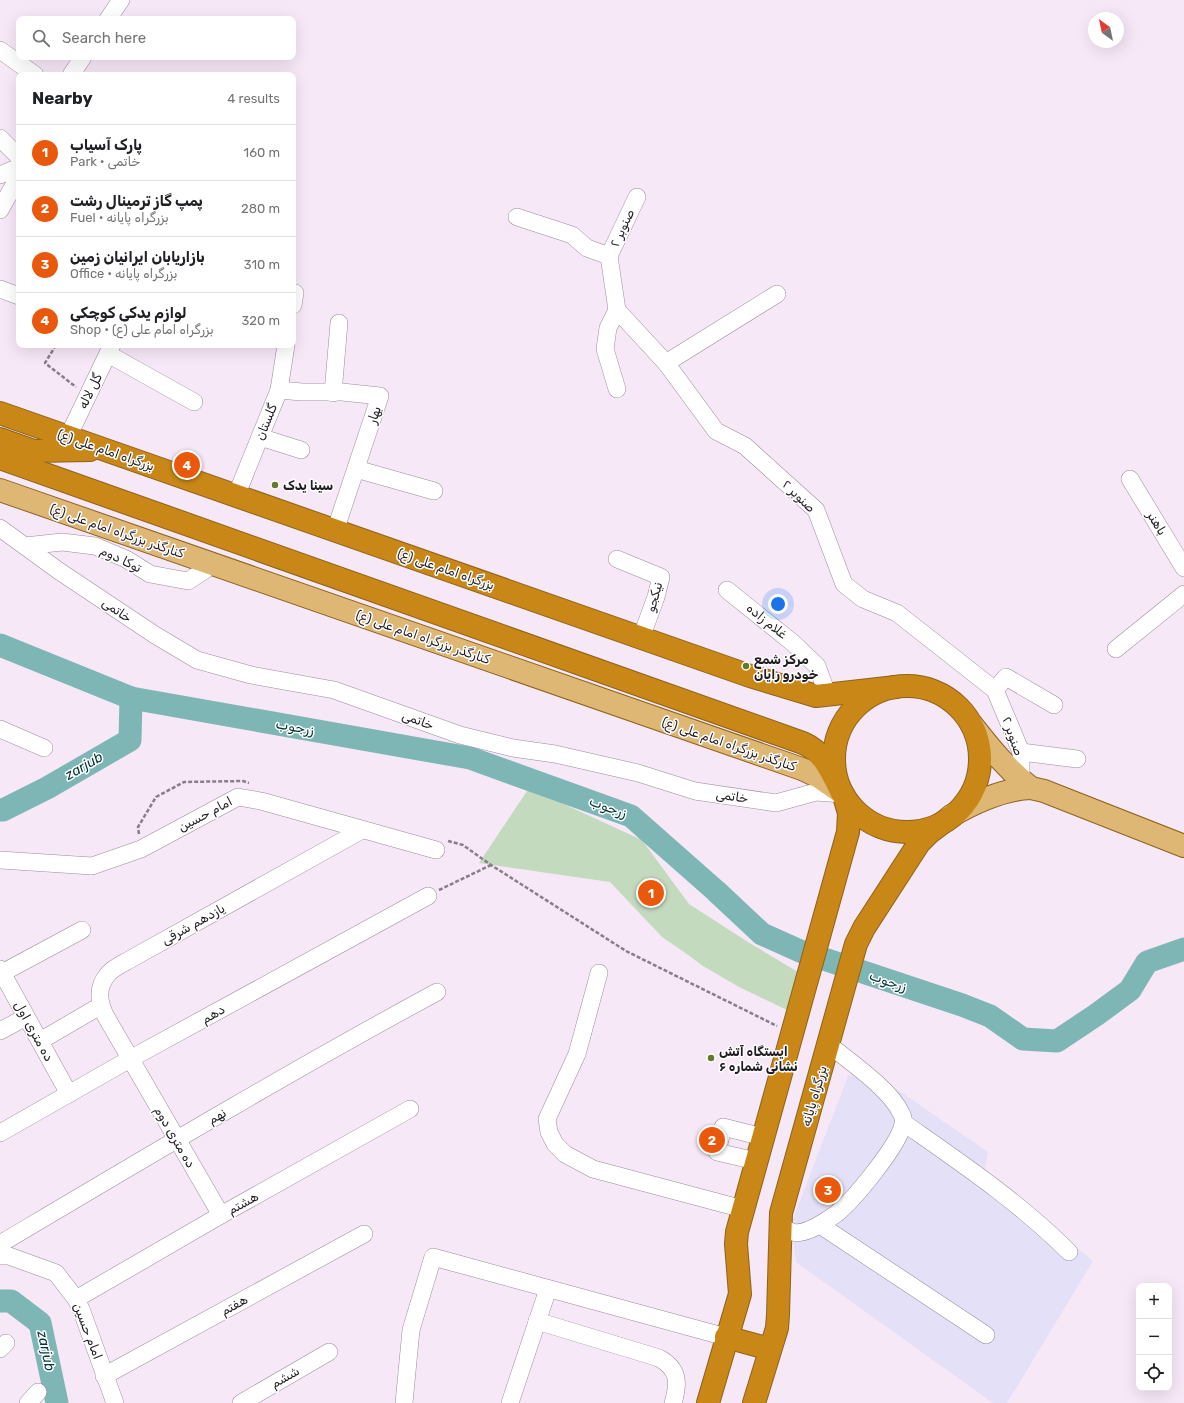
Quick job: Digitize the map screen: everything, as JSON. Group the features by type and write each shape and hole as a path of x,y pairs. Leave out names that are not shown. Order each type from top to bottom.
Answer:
{"highway":[{"name":"بزرگراه امام علی (ع)","path":"0,413 750,676 809,695 828,696 896,687"},
{"path":"0,439 34,451 104,449"},
{"path":"0,458 803,743 814,749 824,760 843,794 852,807 862,816 877,825 890,830 906,832 920,830 936,825 950,817 959,809 968,799 973,790 980,763 979,749 972,725 958,706 940,694 921,687 896,687 881,691 862,702 849,714 840,730 836,743 834,763 836,776 843,794 850,813 848,832 736,1237 740,1294 708,1403"},
{"name":"بزرگراه پایانه","path":"754,1403 777,1328 780,1223 782,1210 856,944 864,928 919,843 950,817"},
{"path":"729,1329 770,1349"}],"main road":[{"name":"کنارگذر بزرگراه امام علی (ع)","path":"0,490 802,769 819,777 843,794"},
{"path":"210,563 221,536"},
{"path":"972,725 1001,760 1032,786 1184,846"},
{"path":"950,817 993,796 1032,786"}],"street":[{"path":"110,16 121,0"},
{"path":"0,50 32,72"},
{"path":"72,72 81,60"},
{"path":"0,138 16,154"},
{"path":"0,175 16,168"},
{"path":"0,210 16,181"},
{"name":"صنوبر ۲","path":"637,197 609,256 617,310 666,363 716,431 745,446 816,510 844,584 863,599 897,613 996,690 1021,752 1032,786"},
{"path":"517,217 572,235 587,248 609,256"},
{"path":"0,289 16,295"},
{"path":"666,363 777,294"},
{"path":"617,310 608,328 605,349 617,389"},
{"path":"333,393 339,323"},
{"name":"گلستان","path":"236,496 279,390 286,348"},
{"path":"110,349 194,402"},
{"name":"گل لاله","path":"68,436 110,349"},
{"name":"بهار","path":"279,390 333,393 342,392 380,396 335,530"},
{"path":"260,437 301,450"},
{"path":"356,469 434,491"},
{"name":"باهنر","path":"1130,479 1184,568"},
{"name":"خاتمی","path":"0,528 155,635 196,660 251,675 334,690 460,735 513,748 555,754 638,773 695,791 776,803 816,792 843,794"},
{"name":"توکا دوم","path":"25,546 62,542 95,546 126,559 150,574 188,581 205,570 210,563"},
{"name":"نیکجو","path":"617,559 661,577 656,597 641,638"},
{"name":"غلام زاده","path":"727,590 766,620 817,666 828,696"},
{"path":"1116,649 1184,594"},
{"path":"996,690 1006,677 1054,705"},
{"path":"0,729 44,748"},
{"path":"1021,752 1077,759"},
{"name":"امام حسین","path":"0,860 92,866 141,849 238,797 261,801 362,830 440,845"},
{"name":"یازدهم شرقی","path":"100,1006 99,991 108,974 118,967 362,830"},
{"name":"دهم","path":"0,1133 130,1059 428,896"},
{"path":"1,971 82,930"},
{"name":"ده متری اول","path":"1,971 69,1094"},
{"path":"599,973 577,1054 547,1119 549,1132 555,1144 565,1154 593,1169 743,1209"},
{"name":"نهم","path":"0,1244 176,1139 437,992"},
{"path":"40,1041 100,1006 130,1059"},
{"path":"0,1032 26,1016"},
{"path":"828,1044 882,1088 893,1100 901,1113 904,1123 988,1182 1038,1222 1069,1252"},
{"name":"ده متری دوم","path":"130,1059 221,1215"},
{"name":"هشتم","path":"76,1299 221,1215 410,1109"},
{"path":"780,1223 790,1232 797,1233 820,1225 837,1213 866,1181 897,1139 904,1123"},
{"path":"756,1161 717,1152 723,1127 763,1137"},
{"path":"820,1225 986,1335"},
{"name":"هفتم","path":"104,1376 364,1234"},
{"name":"امام حسین","path":"0,1256 9,1256 56,1273 76,1299 81,1309 115,1403"},
{"path":"404,1403 411,1330 433,1257 548,1289 729,1329"},
{"path":"510,1403 548,1289"},
{"path":"537,1321 659,1358 664,1361 673,1370 677,1382 677,1389 673,1403"},
{"name":"ششم","path":"241,1403 329,1352"}],"path":[{"path":"54,348 46,363 87,396"},
{"path":"141,849 138,827 156,797 184,782 243,781 251,783"},
{"path":"440,845 463,845 491,865 626,951 792,1033"},
{"path":"428,896 491,865"}],"shaded area":[{"path":"866,1068 988,1152 984,1173 1093,1261 1007,1403 993,1403 796,1262 791,1224 848,1076"}],"green space":[{"path":"529,788 642,840 689,904 808,978 789,1011 739,987 703,966 662,937 610,882 479,863"}],"waterway":[{"name":"زرجوب","path":"0,645 131,698 470,758 631,816 762,934 800,951 962,1005 990,1016 1023,1039 1057,1041 1130,990 1147,962 1184,949"},
{"name":"zarjub","path":"0,810 3,810 47,788 130,740 131,698"},
{"name":"zarjub","path":"0,1301 11,1301 40,1323 57,1403"}],"place":[{"name":"لوازم یدکی کوچکی","path":"187,465"},
{"name":"سینا یدک","path":"275,485"},
{"name":"مرکز شمع خودرو رایان","path":"746,666"},
{"name":"پارک آسیاب","path":"651,893"},
{"name":"ایستگاه آتش نشانی شماره ۶","path":"711,1058"},
{"name":"پمپ گاز ترمینال رشت","path":"712,1140"},
{"name":"بازاریابان ایرانیان زمین","path":"828,1190"}]}
